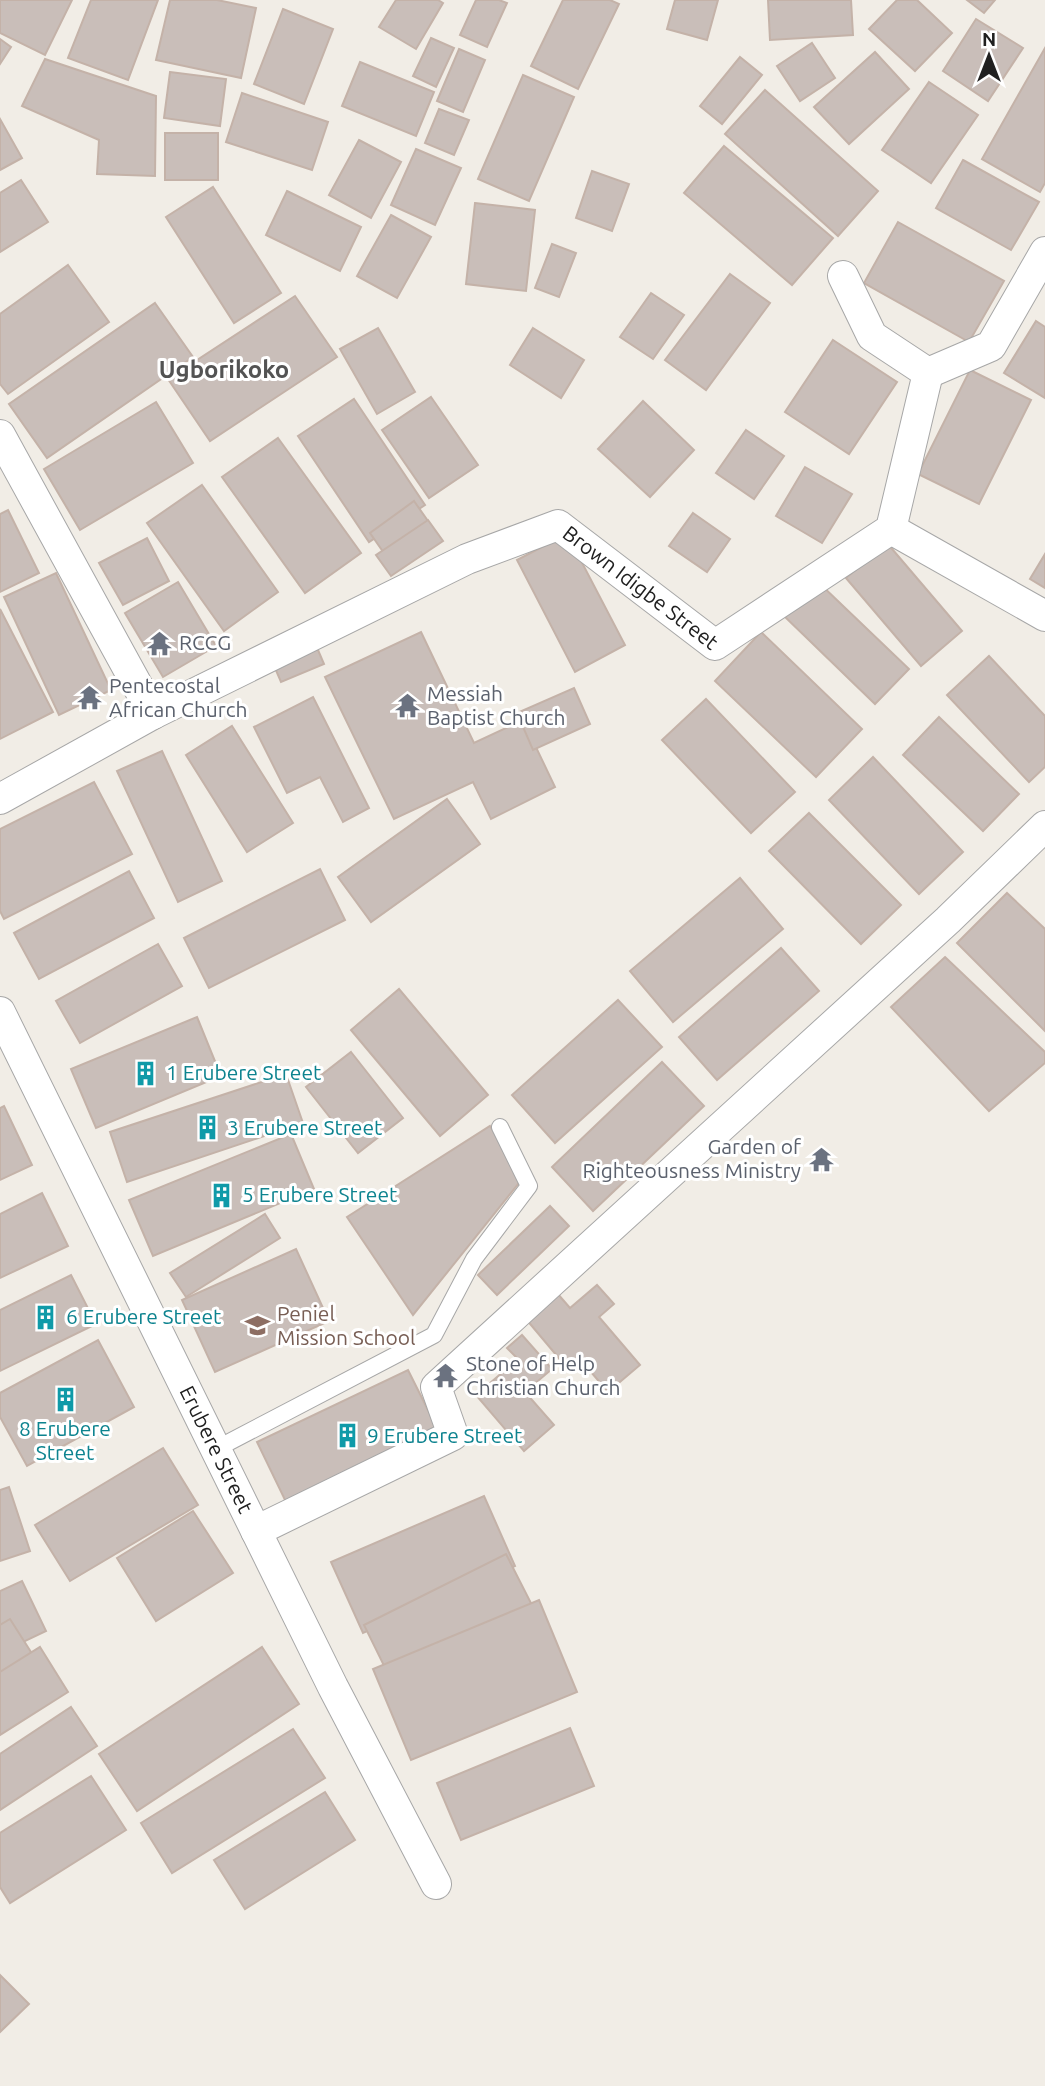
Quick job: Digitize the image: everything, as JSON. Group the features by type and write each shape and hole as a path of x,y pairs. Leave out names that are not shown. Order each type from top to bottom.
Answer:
{"street":[{"path":"928,373 991,346 1045,252"},
{"path":"843,276 872,336 928,373"},
{"path":"928,373 891,529 1045,616"},
{"path":"0,435 153,714"},
{"name":"Brown Idigbe Street","path":"0,799 153,714 467,559 558,525 715,645 891,529"},
{"path":"256,1531 453,1435 436,1387 948,920 1045,826"},
{"name":"Erubere Street","path":"0,1012 333,1687 436,1884"}],"lane":[{"path":"216,1449 434,1335 474,1259 529,1186 500,1127"}],"building":[{"path":"0,0 72,0 45,55 0,33"},
{"path":"91,0 158,0 128,80 68,58"},
{"path":"170,0 217,0 256,8 241,78 156,60"},
{"path":"396,0 438,0 443,3 416,49 379,27"},
{"path":"476,0 499,0 507,3 487,47 460,35"},
{"path":"563,0 610,0 619,4 578,89 531,66"},
{"path":"675,0 718,0 707,40 667,29"},
{"path":"768,0 851,0 853,35 770,40"},
{"path":"897,0 917,0 952,33 915,71 869,29"},
{"path":"967,0 995,0 984,13"},
{"path":"283,9 333,29 304,104 254,84"},
{"path":"976,19 1023,48 988,101 943,71"},
{"path":"431,38 454,48 436,87 413,76"},
{"path":"0,39 11,47 0,64"},
{"path":"812,43 835,78 800,101 777,66"},
{"path":"1045,48 1045,183 1040,192 982,159"},
{"path":"459,49 485,60 463,112 437,101"},
{"path":"875,52 909,89 849,144 814,107"},
{"path":"740,57 762,75 722,124 700,106"},
{"path":"45,59 156,96 155,176 97,174 99,140 22,106"},
{"path":"360,62 434,92 416,136 342,106"},
{"path":"170,72 226,79 220,126 164,118"},
{"path":"523,75 574,97 529,201 478,179"},
{"path":"929,82 978,115 931,183 882,150"},
{"path":"765,90 878,191 838,236 725,134"},
{"path":"242,93 328,122 312,170 226,142"},
{"path":"439,109 469,120 454,155 425,143"},
{"path":"0,119 22,158 0,170"},
{"path":"165,133 218,133 218,180 165,180"},
{"path":"359,140 401,162 371,218 329,195"},
{"path":"724,146 833,238 792,285 684,193"},
{"path":"416,149 461,168 435,225 391,205"},
{"path":"963,160 1039,202 1011,250 936,208"},
{"path":"592,171 629,184 612,231 576,218"},
{"path":"21,180 48,222 0,252 0,193"},
{"path":"213,187 281,293 234,323 166,217"},
{"path":"287,191 361,227 340,271 266,235"},
{"path":"475,203 535,210 526,291 466,284"},
{"path":"391,215 431,237 397,298 357,276"},
{"path":"898,222 1004,281 969,342 864,283"},
{"path":"552,244 576,253 559,297 535,288"},
{"path":"68,265 109,322 8,394 0,384 0,314"},
{"path":"730,274 770,303 706,390 665,360"},
{"path":"651,293 684,315 653,359 620,337"},
{"path":"295,296 337,357 210,441 168,379"},
{"path":"155,303 193,357 47,458 9,404"},
{"path":"1036,321 1045,327 1045,398 1004,373"},
{"path":"378,328 415,392 377,414 340,349"},
{"path":"533,328 584,360 561,398 510,365"},
{"path":"833,340 897,382 849,454 785,412"},
{"path":"970,370 1031,400 979,504 918,474"},
{"path":"431,397 478,465 429,498 382,430"},
{"path":"354,399 425,505 369,542 298,436"},
{"path":"643,401 694,450 650,497 598,449"},
{"path":"156,402 193,463 80,530 44,469"},
{"path":"746,430 784,456 754,499 716,473"},
{"path":"278,438 361,553 305,593 222,477"},
{"path":"805,467 852,494 822,543 776,516"},
{"path":"202,485 278,592 224,631 147,523"},
{"path":"414,501 428,521 384,553 370,533"},
{"path":"8,510 39,573 0,592 0,514"},
{"path":"693,513 730,539 707,572 669,546"},
{"path":"428,520 443,541 391,576 376,555"},
{"path":"567,534 625,645 575,672 517,560"},
{"path":"147,538 169,581 123,605 99,563"},
{"path":"887,543 962,631 921,666 846,578"},
{"path":"1045,554 1045,588 1030,579"},
{"path":"56,573 111,690 59,715 4,597"},
{"path":"817,581 909,669 875,704 783,615"},
{"path":"178,582 216,646 163,677 125,613"},
{"path":"0,609 53,712 0,739"},
{"path":"421,632 474,743 523,720 555,787 491,819 473,782 394,819 325,677"},
{"path":"761,632 862,729 816,777 715,681"},
{"path":"315,643 324,664 281,682 272,661"},
{"path":"989,656 1045,716 1045,767 1029,782 947,695"},
{"path":"574,688 590,724 533,750 517,713"},
{"path":"313,697 369,808 343,822 320,777 287,793 254,727"},
{"path":"706,699 795,792 751,833 662,740"},
{"path":"939,717 1019,794 983,831 903,755"},
{"path":"232,726 293,823 247,852 186,755"},
{"path":"162,751 222,881 178,902 117,771"},
{"path":"873,757 963,852 919,894 829,800"},
{"path":"94,782 132,854 4,919 0,911 0,829"},
{"path":"447,799 480,844 371,922 338,877"},
{"path":"809,813 901,905 861,944 769,851"},
{"path":"320,869 345,920 209,988 184,938"},
{"path":"129,871 154,918 39,979 14,933"},
{"path":"740,878 783,929 673,1022 630,971"},
{"path":"1007,893 1045,929 1045,1031 957,943"},
{"path":"158,944 182,986 80,1043 56,1001"},
{"path":"781,948 819,991 717,1080 679,1037"},
{"path":"945,957 1045,1052 1045,1063 989,1111 891,1007"},
{"path":"399,989 488,1095 440,1136 351,1030"},
{"path":"618,1000 662,1047 555,1143 512,1095"},
{"name":"1 Erubere Street","path":"197,1017 221,1076 96,1128 71,1069"},
{"path":"351,1052 403,1118 358,1153 306,1087"},
{"path":"662,1062 704,1106 593,1211 552,1167"},
{"name":"3 Erubere Street","path":"286,1074 303,1123 127,1182 110,1132"},
{"path":"4,1106 32,1165 0,1180 0,1108"},
{"path":"490,1126 523,1178 413,1315 347,1217"},
{"name":"5 Erubere Street","path":"291,1134 314,1189 153,1256 129,1200"},
{"path":"42,1193 68,1246 0,1278 0,1214"},
{"path":"550,1206 569,1226 497,1295 478,1275"},
{"path":"265,1214 280,1238 186,1297 170,1273"},
{"path":"296,1249 329,1321 215,1372 182,1300"},
{"name":"6 Erubere Street","path":"71,1275 96,1324 0,1371 0,1310"},
{"path":"597,1285 614,1304 599,1317 640,1365 608,1392 580,1359 568,1369 526,1319 557,1293 570,1308"},
{"path":"522,1335 552,1369 525,1392 554,1425 524,1451 476,1395 518,1359 507,1348"},
{"name":"8 Erubere Street","path":"98,1340 134,1407 27,1466 0,1417 0,1393"},
{"name":"9 Erubere Street","path":"408,1370 438,1430 286,1502 257,1442"},
{"path":"163,1448 198,1505 70,1581 35,1525"},
{"path":"9,1487 30,1551 0,1561 0,1490"},
{"path":"484,1496 515,1566 363,1633 331,1562"},
{"path":"193,1511 233,1573 156,1621 117,1558"},
{"path":"506,1554 535,1611 392,1682 364,1625"},
{"path":"22,1581 46,1631 0,1653 0,1591"},
{"path":"539,1600 577,1692 411,1760 373,1669"},
{"path":"10,1619 43,1671 0,1698 0,1625"},
{"path":"40,1647 68,1692 0,1735 0,1672"},
{"path":"262,1647 299,1704 137,1811 99,1754"},
{"path":"71,1707 97,1746 0,1810 0,1754"},
{"path":"570,1728 594,1786 461,1840 437,1783"},
{"path":"293,1729 325,1778 172,1873 141,1823"},
{"path":"91,1776 126,1830 10,1903 0,1887 0,1833"},
{"path":"325,1792 355,1840 245,1909 214,1860"},
{"path":"0,1975 29,2004 0,2032"}],"place":[{"name":"RCCG","path":"159,643"},
{"name":"Pentecostal African Church","path":"89,698"},
{"name":"Messiah Baptist Church","path":"407,706"},
{"name":"1 Erubere Street","path":"146,1073"},
{"name":"3 Erubere Street","path":"207,1128"},
{"name":"Garden of Righteousness Ministry","path":"821,1159"},
{"name":"5 Erubere Street","path":"222,1195"},
{"name":"6 Erubere Street","path":"46,1317"},
{"name":"Peniel Mission School","path":"257,1326"},
{"name":"Stone of Help Christian Church","path":"446,1376"},
{"name":"8 Erubere Street","path":"65,1400"},
{"name":"9 Erubere Street","path":"347,1436"}],"district":[{"name":"Ugborikoko","path":"224,370"}]}
